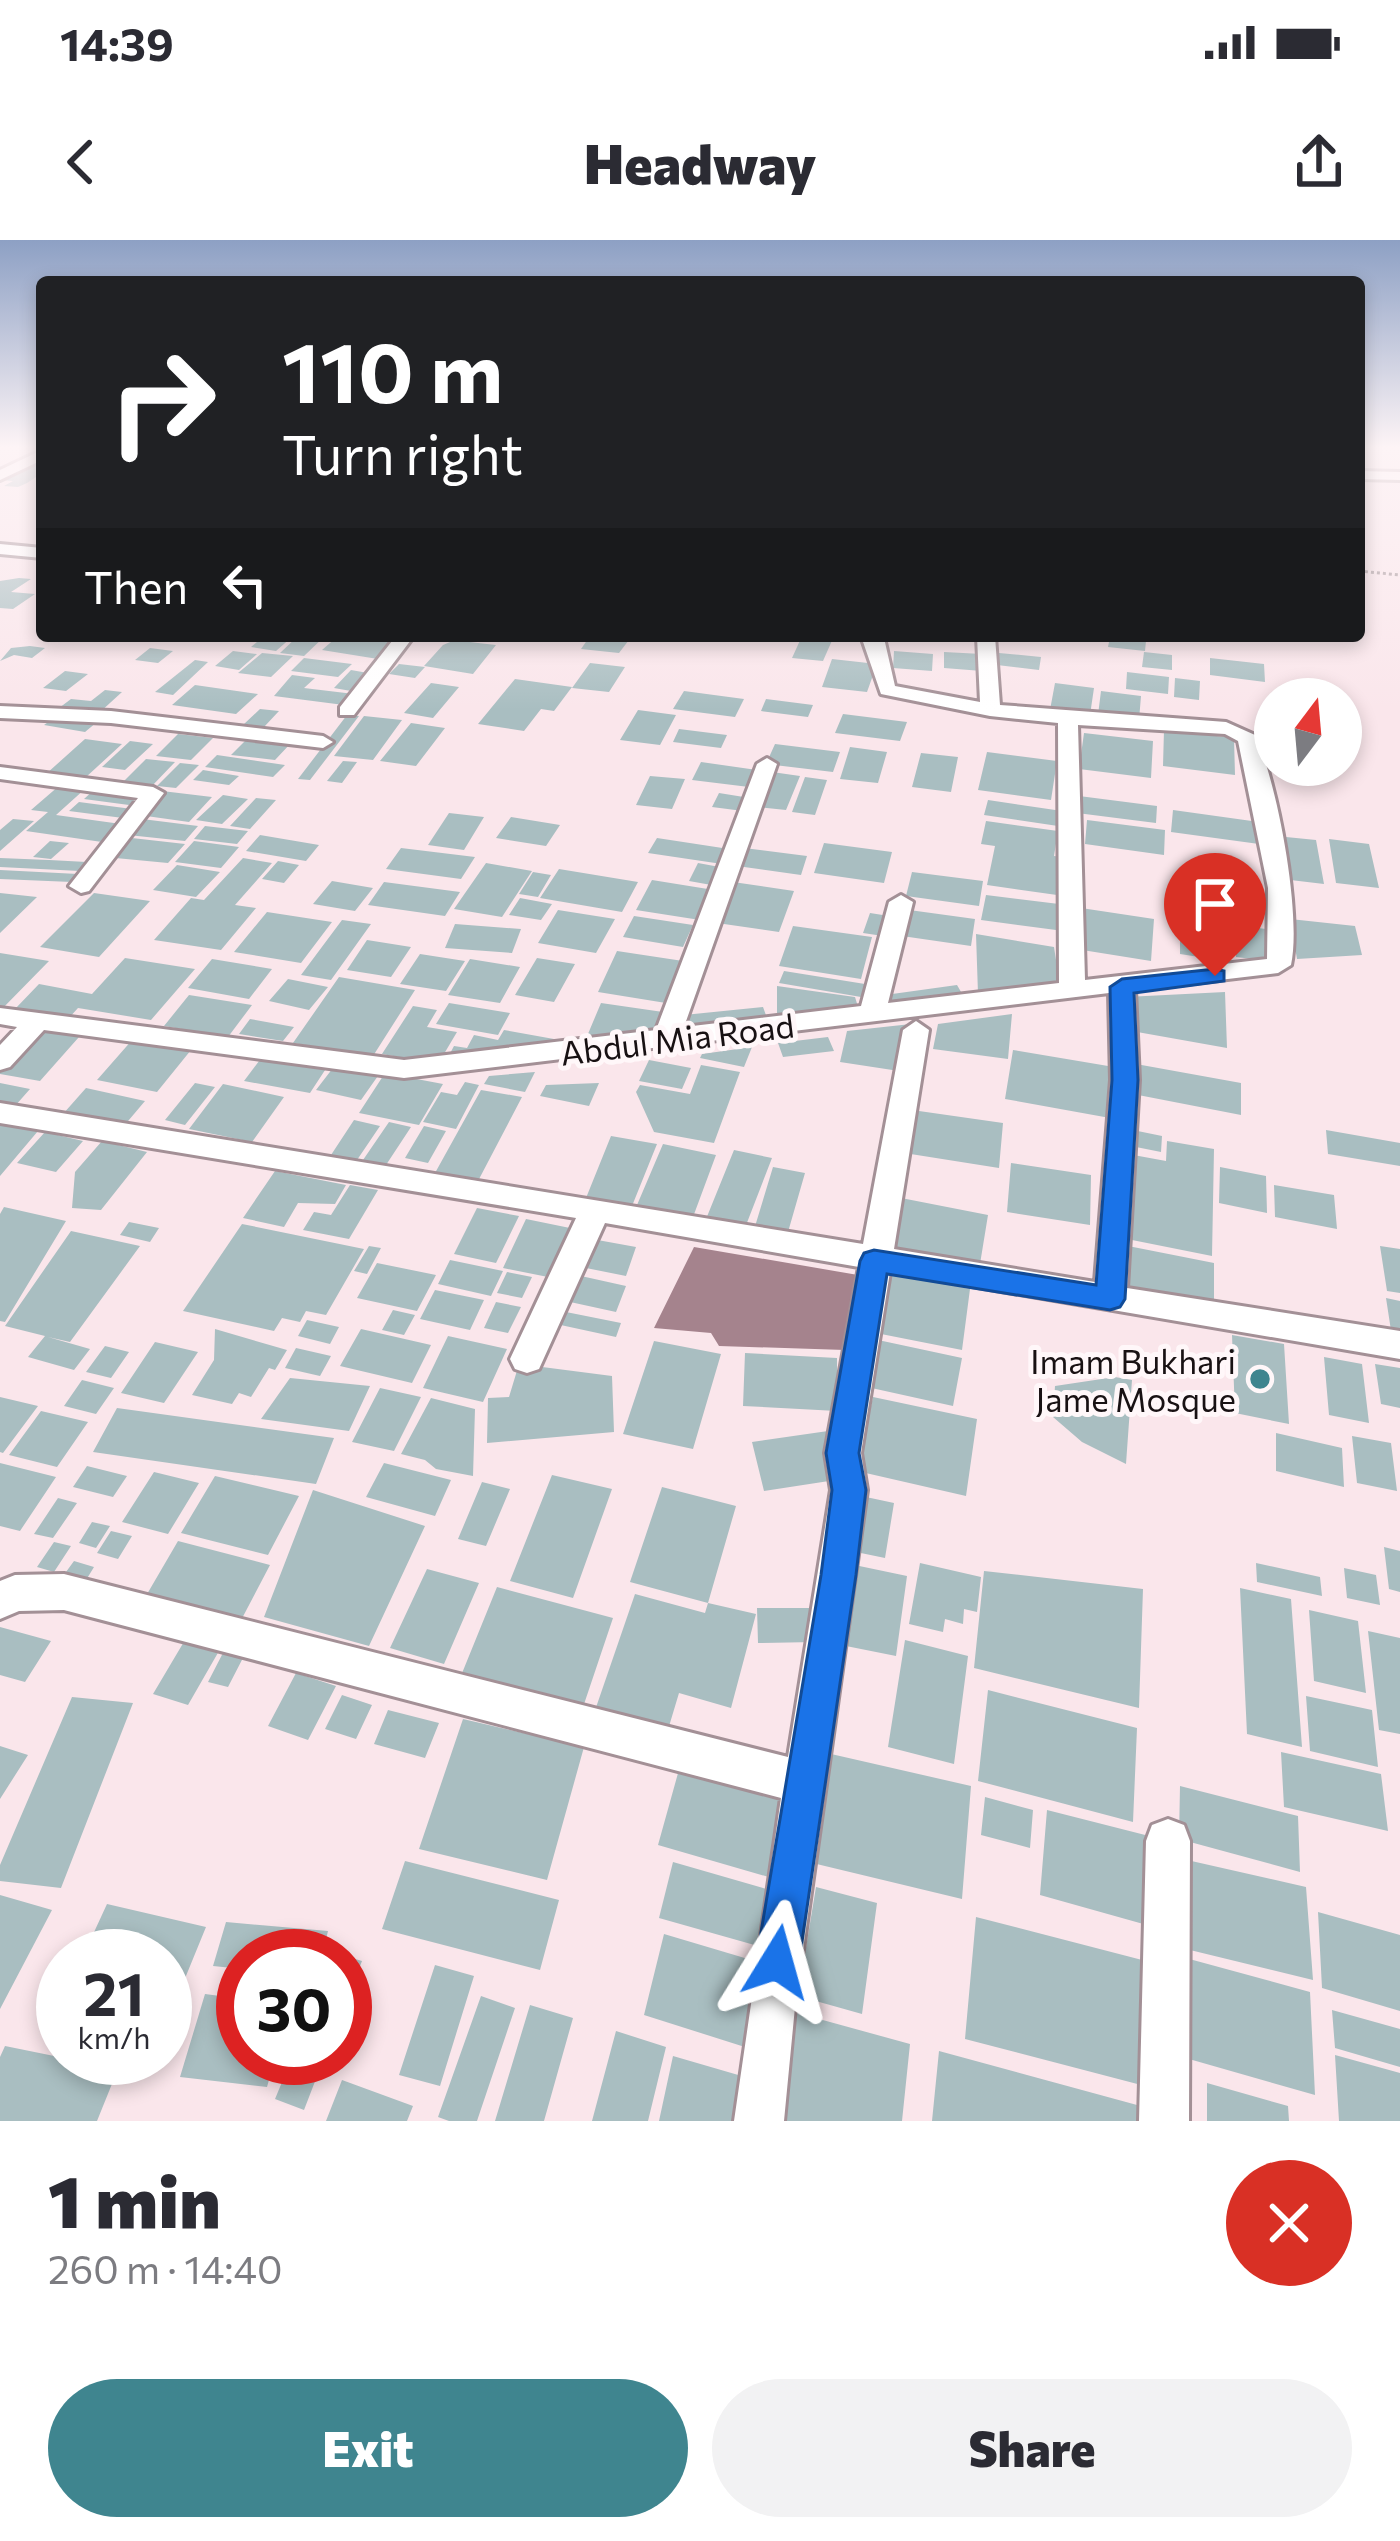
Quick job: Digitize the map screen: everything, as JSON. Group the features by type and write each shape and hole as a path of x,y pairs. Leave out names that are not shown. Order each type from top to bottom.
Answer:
{"street":[{"path":"0,549 36,552"},
{"path":"347,711 400,642"},
{"path":"875,642 888,689 990,710 1067,718 1072,993"},
{"path":"986,642 990,710"},
{"path":"0,712 111,717 323,742"},
{"name":"Abdul Mia Road","path":"0,1016 404,1069 1278,965 1283,955 1279,890 1248,740 1241,732 1067,718"},
{"path":"666,1039 767,764"},
{"path":"0,773 153,793 81,886"},
{"path":"872,1016 901,902"},
{"path":"1110,1299 1125,1080 1122,987"},
{"path":"0,1061 38,1021"},
{"path":"759,2121 803,1782 849,1490 843,1453 916,1030"},
{"path":"0,1113 294,1157 874,1261 1400,1345"},
{"path":"527,1359 596,1211"},
{"path":"0,1600 15,1593 64,1592 803,1782"},
{"path":"1164,2121 1168,1841"}],"path":[{"path":"1365,571 1400,574"}],"shaded area":[{"path":"694,1247 858,1275 845,1350 719,1346 711,1333 654,1328"}],"building":[{"path":"31,579 11,592 35,594 13,609 0,608 0,581"},
{"path":"257,642 286,642 276,651 251,647"},
{"path":"292,642 319,642 304,656 280,653"},
{"path":"331,642 396,642 378,659 322,650"},
{"path":"586,642 627,642 619,653 581,649"},
{"path":"799,642 831,642 823,661 792,658"},
{"path":"1109,642 1146,642 1145,651 1108,647"},
{"path":"443,645 496,645 473,674 424,666"},
{"path":"11,648 45,648 32,658 14,655 0,661"},
{"path":"150,648 173,651 158,663 135,660"},
{"path":"233,651 257,654 239,670 215,666"},
{"path":"894,651 933,654 932,671 893,668"},
{"path":"944,652 982,654 982,671 944,668"},
{"path":"1144,652 1172,655 1172,670 1142,667"},
{"path":"262,653 293,656 271,677 238,673"},
{"path":"999,653 1041,657 1039,670 997,665"},
{"path":"304,658 352,664 338,677 291,671"},
{"path":"1210,658 1264,664 1265,678 1254,681 1210,675"},
{"path":"832,659 877,664 867,692 822,687"},
{"path":"195,660 208,662 173,695 155,692"},
{"path":"590,663 625,667 609,692 572,688"},
{"path":"399,664 425,667 415,678 389,674"},
{"path":"351,670 368,673 351,691 334,688"},
{"path":"65,671 88,674 66,691 43,688"},
{"path":"1127,672 1169,677 1168,694 1126,689"},
{"path":"292,675 315,678 304,688 354,694 344,705 274,696"},
{"path":"1175,678 1200,681 1199,700 1174,697"},
{"path":"515,679 572,687 554,711 541,709 524,731 478,724"},
{"path":"431,683 459,687 433,718 404,713"},
{"path":"1055,683 1094,688 1090,715 1050,710"},
{"path":"195,685 258,694 236,714 172,705"},
{"path":"105,690 122,692 99,713 59,708 71,699 91,701"},
{"path":"684,691 744,699 735,717 673,709"},
{"path":"1101,691 1141,696 1139,720 1098,715"},
{"path":"766,699 813,705 808,717 761,711"},
{"path":"260,709 279,711 264,727 244,724"},
{"path":"638,710 676,715 660,745 620,740"},
{"path":"843,714 907,722 900,741 835,733"},
{"path":"347,715 359,716 310,780 298,779"},
{"path":"57,716 97,722 85,732 44,725"},
{"path":"364,716 402,720 373,760 334,756"},
{"path":"411,723 445,728 416,766 380,761"},
{"path":"679,729 727,735 721,748 673,742"},
{"path":"1164,730 1234,738 1235,775 1163,766"},
{"path":"1084,733 1153,741 1151,778 1079,769"},
{"path":"178,734 213,738 191,760 156,756"},
{"path":"248,738 291,743 275,760 231,755"},
{"path":"85,739 122,744 85,778 46,774"},
{"path":"130,741 153,744 125,770 102,767"},
{"path":"775,744 840,752 833,772 766,764"},
{"path":"850,747 887,752 878,783 840,779"},
{"path":"987,752 1057,761 1051,800 978,790"},
{"path":"921,753 958,757 951,792 912,787"},
{"path":"217,755 285,765 273,777 205,767"},
{"path":"146,759 175,762 151,787 121,784"},
{"path":"343,761 357,762 342,783 327,781"},
{"path":"701,762 757,770 749,787 692,780"},
{"path":"180,763 199,765 176,788 157,786"},
{"path":"203,770 239,776 229,785 193,780"},
{"path":"772,772 800,776 786,810 758,807"},
{"path":"650,776 685,779 672,809 636,805"},
{"path":"805,777 827,780 815,815 792,812"},
{"path":"60,785 86,788 56,815 121,824 102,842 26,831 48,812 31,810"},
{"path":"95,789 140,795 129,805 84,799"},
{"path":"162,791 212,797 189,822 139,815"},
{"path":"719,793 750,798 743,811 712,807"},
{"path":"223,795 248,799 222,824 196,820"},
{"path":"1079,796 1157,806 1156,823 1077,813"},
{"path":"256,798 276,800 250,829 230,826"},
{"path":"988,800 1062,811 1058,826 984,815"},
{"path":"79,802 132,809 123,818 69,811"},
{"path":"1173,810 1259,822 1259,844 1171,832"},
{"path":"449,813 484,817 464,850 428,845"},
{"path":"511,817 560,825 546,846 496,838"},
{"path":"13,819 34,821 0,851 0,830"},
{"path":"142,819 198,826 185,841 128,835"},
{"path":"1087,820 1165,830 1164,855 1085,844"},
{"path":"986,821 1058,831 1054,856 1063,857 1057,895 987,885 995,846 981,844"},
{"path":"205,826 248,831 237,844 194,839"},
{"path":"260,835 319,845 306,861 246,851"},
{"path":"1276,836 1316,840 1324,884 1282,879"},
{"path":"123,837 185,844 168,863 105,857"},
{"path":"657,838 729,849 722,864 648,853"},
{"path":"1329,839 1369,844 1379,888 1336,883"},
{"path":"50,841 69,843 51,859 33,857"},
{"path":"194,841 239,847 221,868 175,862"},
{"path":"824,843 892,852 884,883 814,873"},
{"path":"401,848 475,857 461,879 386,869"},
{"path":"744,848 807,856 801,875 737,866"},
{"path":"0,858 87,862 80,871 0,867"},
{"path":"243,858 272,863 235,905 256,908 221,950 154,940 191,898 204,900"},
{"path":"278,861 299,865 284,883 262,879"},
{"path":"486,863 532,871 502,917 454,909"},
{"path":"698,863 725,868 717,886 689,881"},
{"path":"177,865 220,872 196,897 153,890"},
{"path":"559,869 638,882 622,912 540,898"},
{"path":"0,870 78,874 72,882 0,879"},
{"path":"533,872 551,875 538,897 519,894"},
{"path":"912,872 983,881 979,906 906,896"},
{"path":"652,880 714,890 700,920 636,910"},
{"path":"332,881 373,888 355,911 313,904"},
{"path":"384,882 460,892 445,916 368,905"},
{"path":"733,882 794,891 779,932 717,923"},
{"path":"0,893 37,897 0,933"},
{"path":"94,893 150,901 99,957 40,947"},
{"path":"986,895 1059,904 1056,930 981,920"},
{"path":"520,898 552,904 541,920 509,915"},
{"path":"1081,908 1154,919 1151,961 1076,949"},
{"path":"902,909 975,919 971,946 895,935"},
{"path":"558,910 615,919 596,953 538,943"},
{"path":"267,912 332,922 301,963 234,952"},
{"path":"870,913 889,916 883,936 863,933"},
{"path":"634,916 693,925 683,947 623,937"},
{"path":"1290,919 1355,926 1362,955 1297,959"},
{"path":"342,920 371,924 331,980 301,975"},
{"path":"1180,922 1211,926 1212,959 1180,954"},
{"path":"455,924 521,929 512,953 445,948"},
{"path":"1234,925 1266,929 1268,961 1236,957"},
{"path":"793,926 872,937 861,979 779,966"},
{"path":"976,934 1054,947 1060,986 978,994"},
{"path":"367,940 411,947 391,977 347,970"},
{"path":"617,951 683,961 666,1003 598,992"},
{"path":"0,953 49,961 0,1011"},
{"path":"420,954 465,961 446,991 400,984"},
{"path":"125,958 195,969 151,1020 78,1008 68,1019 15,1009 39,984 92,994"},
{"path":"537,958 575,964 554,1002 515,995"},
{"path":"212,959 272,969 249,999 188,988"},
{"path":"470,959 520,967 500,1003 448,995"},
{"path":"784,971 865,984 861,997 779,983"},
{"path":"339,977 415,990 373,1056 293,1043"},
{"path":"288,979 328,987 309,1010 269,1001"},
{"path":"957,985 964,997 891,1007 885,995"},
{"path":"777,986 855,997 859,1010 777,1016"},
{"path":"1225,992 1227,1048 1126,1030 1126,997"},
{"path":"189,995 252,1005 228,1037 164,1026"},
{"path":"449,1003 510,1013 498,1035 436,1024"},
{"path":"601,1003 663,1012 659,1034 585,1041"},
{"path":"413,1006 437,1010 427,1027 457,1032 438,1064 382,1054"},
{"path":"763,1007 767,1018 687,1027 684,1015"},
{"path":"1012,1014 1008,1059 933,1049 938,1024"},
{"path":"250,1019 294,1027 283,1041 239,1034"},
{"path":"911,1024 899,1071 840,1062 847,1031"},
{"path":"35,1029 79,1037 40,1081 0,1074 0,1067"},
{"path":"504,1030 565,1041 564,1049 446,1061 454,1046 467,1048 474,1035 498,1040"},
{"path":"828,1037 834,1051 783,1057 778,1043"},
{"path":"133,1039 191,1050 157,1092 97,1080"},
{"path":"752,1047 744,1067 700,1058 702,1054"},
{"path":"1013,1050 1114,1067 1110,1118 1005,1099"},
{"path":"265,1053 329,1064 310,1093 244,1081"},
{"path":"649,1060 691,1068 682,1089 639,1081"},
{"path":"336,1064 380,1073 361,1100 316,1090"},
{"path":"1136,1064 1241,1083 1241,1115 1133,1094"},
{"path":"701,1065 740,1072 714,1143 654,1132 636,1092 640,1085 690,1094"},
{"path":"535,1072 525,1092 484,1084 489,1076"},
{"path":"385,1073 443,1084 419,1125 359,1113"},
{"path":"465,1082 479,1085 456,1129 423,1122 441,1092 457,1095"},
{"path":"0,1083 30,1089 15,1106 0,1102"},
{"path":"195,1083 215,1087 185,1125 165,1120"},
{"path":"599,1083 589,1106 540,1096 546,1085"},
{"path":"223,1084 284,1097 252,1142 189,1129"},
{"path":"86,1088 145,1101 123,1127 63,1114"},
{"path":"481,1090 522,1097 478,1181 435,1173"},
{"path":"905,1109 1003,1123 999,1168 898,1152"},
{"path":"354,1120 380,1126 357,1160 331,1155"},
{"path":"389,1122 411,1127 386,1165 363,1160"},
{"path":"0,1124 38,1131 0,1176"},
{"path":"424,1126 446,1131 428,1163 405,1158"},
{"path":"1123,1128 1162,1136 1161,1152 1121,1144"},
{"path":"1326,1130 1400,1143 1400,1166 1328,1154"},
{"path":"45,1132 83,1141 56,1172 17,1163"},
{"path":"611,1136 657,1144 632,1206 586,1198"},
{"path":"102,1141 147,1152 101,1210 72,1208 75,1172"},
{"path":"1167,1141 1214,1149 1212,1256 1122,1238 1128,1154 1166,1161"},
{"path":"663,1144 716,1155 693,1217 637,1205"},
{"path":"734,1150 772,1158 743,1233 704,1224"},
{"path":"1011,1163 1091,1175 1090,1225 1007,1212"},
{"path":"773,1167 805,1173 786,1239 753,1233"},
{"path":"1220,1167 1266,1176 1267,1213 1219,1203"},
{"path":"275,1171 346,1185 335,1204 298,1203 284,1227 243,1218"},
{"path":"350,1185 378,1190 349,1239 303,1230 314,1212 331,1215"},
{"path":"1274,1185 1334,1195 1337,1229 1275,1217"},
{"path":"896,1197 988,1215 980,1264 885,1245"},
{"path":"4,1207 66,1221 5,1322 0,1321 0,1214"},
{"path":"477,1208 519,1216 496,1263 454,1254"},
{"path":"526,1219 570,1228 548,1277 503,1268"},
{"path":"129,1222 159,1228 150,1242 120,1235"},
{"path":"242,1224 364,1249 326,1315 306,1311 300,1322 282,1318 274,1331 183,1311"},
{"path":"71,1231 140,1246 70,1342 48,1337 90,1349 74,1370 28,1357 45,1336 5,1326"},
{"path":"592,1239 636,1247 626,1276 581,1267"},
{"path":"1123,1245 1214,1263 1214,1305 1120,1286"},
{"path":"369,1246 381,1248 367,1274 354,1271"},
{"path":"1380,1246 1400,1249 1400,1293 1387,1291"},
{"path":"450,1260 503,1271 491,1296 438,1284"},
{"path":"377,1263 436,1275 417,1311 357,1298"},
{"path":"507,1272 532,1277 522,1298 497,1293"},
{"path":"888,1273 970,1289 962,1350 876,1333"},
{"path":"572,1274 626,1286 616,1312 561,1300"},
{"path":"435,1290 484,1300 470,1330 420,1319"},
{"path":"1386,1298 1400,1301 1400,1338 1392,1337"},
{"path":"496,1302 521,1307 508,1333 484,1328"},
{"path":"393,1310 415,1315 404,1335 382,1330"},
{"path":"561,1311 621,1323 616,1337 556,1324"},
{"path":"307,1320 339,1327 330,1344 298,1336"},
{"path":"215,1329 287,1350 251,1397 239,1393 232,1404 192,1395 214,1360"},
{"path":"361,1329 431,1345 412,1383 340,1366"},
{"name":"Imam Bukhari Jame Mosque","path":"1232,1335 1284,1344 1289,1424 1235,1413"},
{"path":"448,1336 507,1349 483,1402 423,1388"},
{"path":"878,1340 962,1358 953,1406 867,1387"},
{"path":"654,1341 721,1354 693,1449 623,1434"},
{"path":"155,1342 198,1352 164,1403 121,1393"},
{"path":"105,1346 129,1352 111,1378 86,1372"},
{"path":"296,1348 331,1356 320,1376 285,1368"},
{"path":"745,1353 837,1358 837,1411 743,1406"},
{"path":"1324,1357 1362,1364 1369,1423 1329,1415"},
{"path":"519,1364 612,1376 614,1432 487,1443 488,1398 509,1397"},
{"path":"1375,1364 1400,1368 1400,1408 1381,1404"},
{"path":"1115,1377 1132,1380 1126,1464 1082,1442 1053,1417 1055,1386"},
{"path":"290,1378 370,1386 349,1431 261,1419"},
{"path":"82,1380 114,1388 96,1414 64,1406"},
{"path":"380,1388 421,1397 394,1451 352,1442"},
{"path":"0,1397 38,1406 3,1453 0,1452"},
{"path":"873,1397 977,1419 966,1496 857,1471"},
{"path":"431,1398 475,1409 473,1476 436,1469 425,1460 401,1454"},
{"path":"117,1408 334,1438 316,1484 93,1452"},
{"path":"41,1411 88,1422 57,1467 9,1455"},
{"path":"828,1431 842,1479 764,1491 752,1442"},
{"path":"1276,1433 1342,1448 1344,1487 1276,1471"},
{"path":"1352,1436 1391,1443 1397,1491 1357,1483"},
{"path":"0,1463 56,1477 20,1531 0,1526"},
{"path":"384,1463 451,1480 435,1516 366,1497"},
{"path":"87,1466 127,1476 113,1497 73,1487"},
{"path":"154,1472 199,1483 168,1534 122,1522"},
{"path":"552,1475 612,1489 573,1598 510,1581"},
{"path":"215,1476 299,1496 268,1555 181,1533"},
{"path":"482,1482 510,1489 486,1546 458,1539"},
{"path":"662,1487 736,1506 708,1603 630,1582"},
{"path":"313,1490 425,1526 369,1646 264,1617"},
{"path":"866,1497 894,1503 885,1558 856,1552"},
{"path":"58,1498 77,1503 53,1538 34,1534"},
{"path":"92,1522 110,1526 96,1548 79,1543"},
{"path":"111,1531 132,1536 118,1559 97,1553"},
{"path":"178,1541 270,1565 238,1626 143,1601"},
{"path":"54,1542 71,1546 54,1572 37,1567"},
{"path":"1384,1547 1400,1551 1400,1592 1389,1589"},
{"path":"74,1561 94,1567 80,1590 58,1583"},
{"path":"845,1563 907,1576 896,1656 831,1643"},
{"path":"920,1563 981,1577 977,1612 964,1609 963,1624 945,1619 943,1632 909,1624"},
{"path":"1256,1563 1320,1577 1322,1596 1257,1582"},
{"path":"1344,1568 1376,1575 1380,1605 1347,1598"},
{"path":"427,1569 479,1583 444,1664 390,1648"},
{"path":"984,1571 1143,1589 1139,1708 974,1668"},
{"path":"497,1587 613,1618 578,1722 456,1688"},
{"path":"1240,1588 1291,1599 1302,1747 1247,1734"},
{"path":"635,1594 705,1613 708,1603 756,1614 731,1708 679,1693 664,1743 591,1722"},
{"path":"757,1608 812,1608 815,1642 758,1643"},
{"path":"1309,1610 1358,1621 1366,1693 1314,1681"},
{"path":"0,1627 51,1641 25,1682 0,1675"},
{"path":"1368,1631 1400,1638 1400,1734 1379,1730"},
{"path":"185,1640 219,1651 188,1705 153,1694"},
{"path":"905,1640 968,1656 954,1764 888,1747"},
{"path":"225,1649 245,1654 228,1687 208,1682"},
{"path":"296,1673 336,1686 308,1740 268,1726"},
{"path":"988,1690 1137,1728 1133,1822 978,1781"},
{"path":"342,1695 372,1705 356,1739 325,1729"},
{"path":"1306,1696 1372,1710 1378,1767 1310,1751"},
{"path":"72,1697 133,1703 61,1888 0,1881 0,1865"},
{"path":"388,1710 439,1723 425,1758 374,1744"},
{"path":"463,1719 584,1747 547,1880 419,1849"},
{"path":"0,1746 28,1755 0,1799"},
{"path":"818,1751 971,1786 962,1899 800,1860"},
{"path":"1281,1752 1381,1774 1388,1831 1284,1807"},
{"path":"680,1766 789,1796 772,1878 658,1845"},
{"path":"1180,1786 1298,1816 1300,1872 1179,1839"},
{"path":"985,1797 1033,1810 1030,1848 981,1835"},
{"path":"1047,1810 1157,1838 1154,1927 1040,1895"},
{"path":"1187,1860 1306,1887 1313,1980 1190,1950"},
{"path":"405,1861 559,1900 540,1970 382,1929"},
{"path":"673,1862 770,1890 758,1946 659,1918"},
{"path":"816,1887 877,1903 862,2014 798,1996"},
{"path":"0,1895 52,1910 42,1929 36,1929 36,1940 0,2009"},
{"path":"107,1904 206,1927 192,1961 192,1929 95,1929"},
{"path":"1318,1912 1400,1935 1400,2011 1322,1988"},
{"path":"976,1917 1146,1961 1145,2086 965,2039"},
{"path":"226,1922 305,1929 224,1929"},
{"path":"664,1934 765,1964 748,2048 644,2015"},
{"path":"1182,1957 1310,1992 1315,2095 1182,2057"},
{"path":"435,1965 474,1976 440,2086 399,2075"},
{"path":"205,1994 216,1995 216,2081 192,2078 192,2037"},
{"path":"481,1996 515,2008 477,2121 449,2121 438,2117"},
{"path":"530,2005 573,2018 544,2121 495,2121"},
{"path":"1332,2010 1400,2029 1400,2067 1335,2048"},
{"path":"790,2011 910,2044 902,2121 771,2121"},
{"path":"616,2031 666,2047 648,2121 592,2121"},
{"path":"5,2046 36,2052 36,2085 112,2085 97,2121 0,2121 0,2057"},
{"path":"939,2051 1148,2108 1148,2121 932,2121"},
{"path":"1335,2055 1400,2073 1400,2121 1339,2121"},
{"path":"673,2056 752,2079 744,2121 659,2121"},
{"path":"1207,2083 1288,2106 1289,2121 1207,2121"},
{"path":"281,2085 314,2085 304,2110 275,2099"},
{"path":"340,2085 356,2085 413,2106 407,2121 326,2121"}],"place":[{"name":"Imam Bukhari Jame Mosque","path":"1260,1379"}],"route":[{"path":"777,1962 838,1575 849,1490 843,1453 874,1261 1110,1299 1125,1080 1122,987 1215,976"}]}
